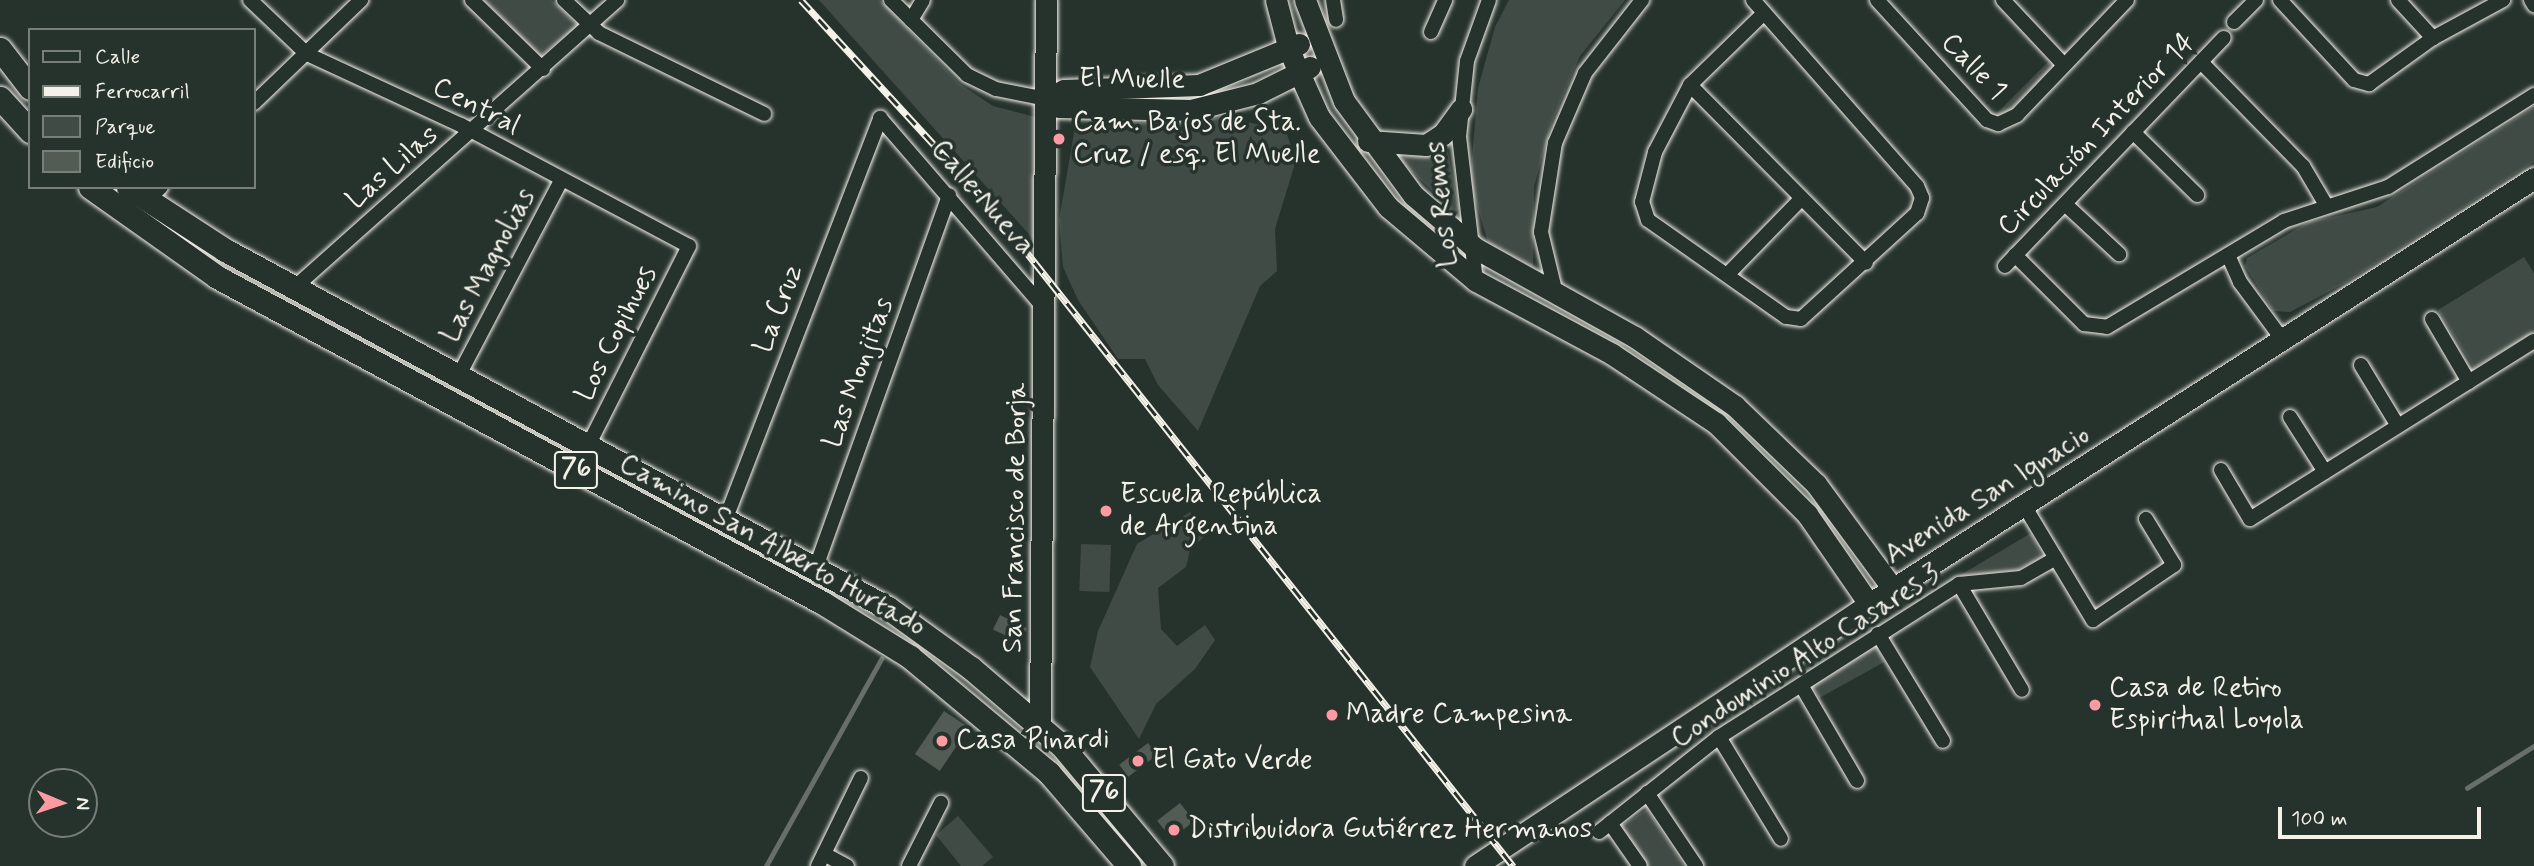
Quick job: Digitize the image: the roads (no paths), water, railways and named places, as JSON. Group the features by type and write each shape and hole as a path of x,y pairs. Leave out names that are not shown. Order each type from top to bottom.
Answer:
{"main road":[{"path":"0,49 28,85"},
{"path":"0,98 28,129"},
{"name":"Camino San Alberto Hurtado","path":"93,189 217,277 901,651 1022,748 1129,866"},
{"name":"Camino San Alberto Hurtado","path":"145,192 294,288 816,567 927,634 1040,726 1093,779 1162,866"}],"street":[{"name":"Central","path":"250,0 307,54 472,131 689,246"},
{"path":"256,101 361,0"},
{"path":"472,0 543,69"},
{"path":"564,0 589,25 764,114"},
{"name":"Las Lilas","path":"294,288 543,69 617,0"},
{"path":"891,0 983,85 1047,99"},
{"path":"911,20 923,0"},
{"name":"San Francisco de Borja","path":"1040,726 1047,311 1046,0"},
{"path":"1276,0 1298,73 1335,143 1368,186 1420,239 1476,281 1680,396 1763,466 1824,535 1869,604"},
{"path":"1305,0 1324,60 1368,141 1413,195 1475,248 1694,376 1782,449 1832,503 1894,589"},
{"path":"1333,0 1336,20"},
{"path":"1431,32 1445,0"},
{"name":"Los Remos","path":"1476,281 1475,248 1461,187 1461,109 1467,61 1489,0"},
{"path":"1556,295 1541,232 1555,143 1592,62 1642,0"},
{"path":"1753,0 1921,193 1917,213 1866,263 1801,320 1786,317 1648,220 1643,210 1655,152 1690,85 1764,13"},
{"name":"Calle 1","path":"1877,0 1993,123 2009,121 2127,0"},
{"path":"2003,0 2064,65"},
{"path":"2234,22 2256,0"},
{"path":"2280,0 2354,80 2369,84 2434,38 2503,0"},
{"path":"2398,0 2434,38"},
{"path":"2531,0 2534,5"},
{"name":"El Muelle","path":"1316,34 1289,50 1199,85 1063,90 1047,99 1059,107 1142,113 1191,110 1237,100 1324,60"},
{"name":"Circulación Interior 14","path":"2224,38 2010,261 2084,324 2107,327 2228,255"},
{"path":"2201,62 2303,166 2326,205"},
{"path":"1690,85 1866,263"},
{"path":"2282,339 2240,282 2228,255 2284,221 2326,205 2388,187 2534,95"},
{"path":"1368,141 1426,145 1443,134 1461,109"},
{"name":"Calle Nueva","path":"880,118 1047,311"},
{"name":"La Cruz","path":"726,518 880,118"},
{"path":"2133,132 2197,195"},
{"name":"Avenida San Ignacio","path":"1475,866 1869,604 2025,507 2534,178"},
{"name":"Las Magnolias","path":"459,375 562,179"},
{"name":"Las Monjitas","path":"816,567 949,195"},
{"path":"1727,275 1802,198"},
{"path":"2064,204 2119,254"},
{"name":"Los Copihues","path":"590,444 689,246"},
{"path":"2432,319 2469,382"},
{"path":"2221,470 2250,519 2534,341"},
{"path":"2361,365 2398,426"},
{"path":"1680,396 1694,376"},
{"path":"2290,417 2325,472"},
{"path":"1763,466 1782,449"},
{"path":"2025,507 2093,620 2174,565 2146,519"},
{"name":"Condominio Alto Casares 3","path":"1640,866 1605,827 1719,737 1959,584 2021,578 2056,558"},
{"path":"1959,584 2022,690"},
{"path":"1878,634 1942,741"},
{"path":"1801,685 1857,781"},
{"path":"1719,737 1781,839"},
{"path":"847,866 821,860 861,778"},
{"path":"1647,793 1696,866"},
{"path":"909,866 940,803"}],"waterway":[{"path":"766,866 881,659"},
{"path":"2467,788 2534,746"}],"railway":[{"path":"801,0 986,201 1513,866"}],"place":[{"name":"Cam. Bajos de Sta. Cruz / esq. El Muelle","path":"1059,139"},
{"name":"Escuela República de Argentina","path":"1106,511"},
{"name":"Casa de Retiro Espiritual Loyola","path":"2095,705"},
{"name":"Madre Campesina","path":"1332,715"},
{"name":"Casa Pinardi","path":"942,741"},
{"name":"El Gato Verde","path":"1138,761"},
{"name":"Distribuidora Gutiérrez Hermanos","path":"1174,830"}]}
